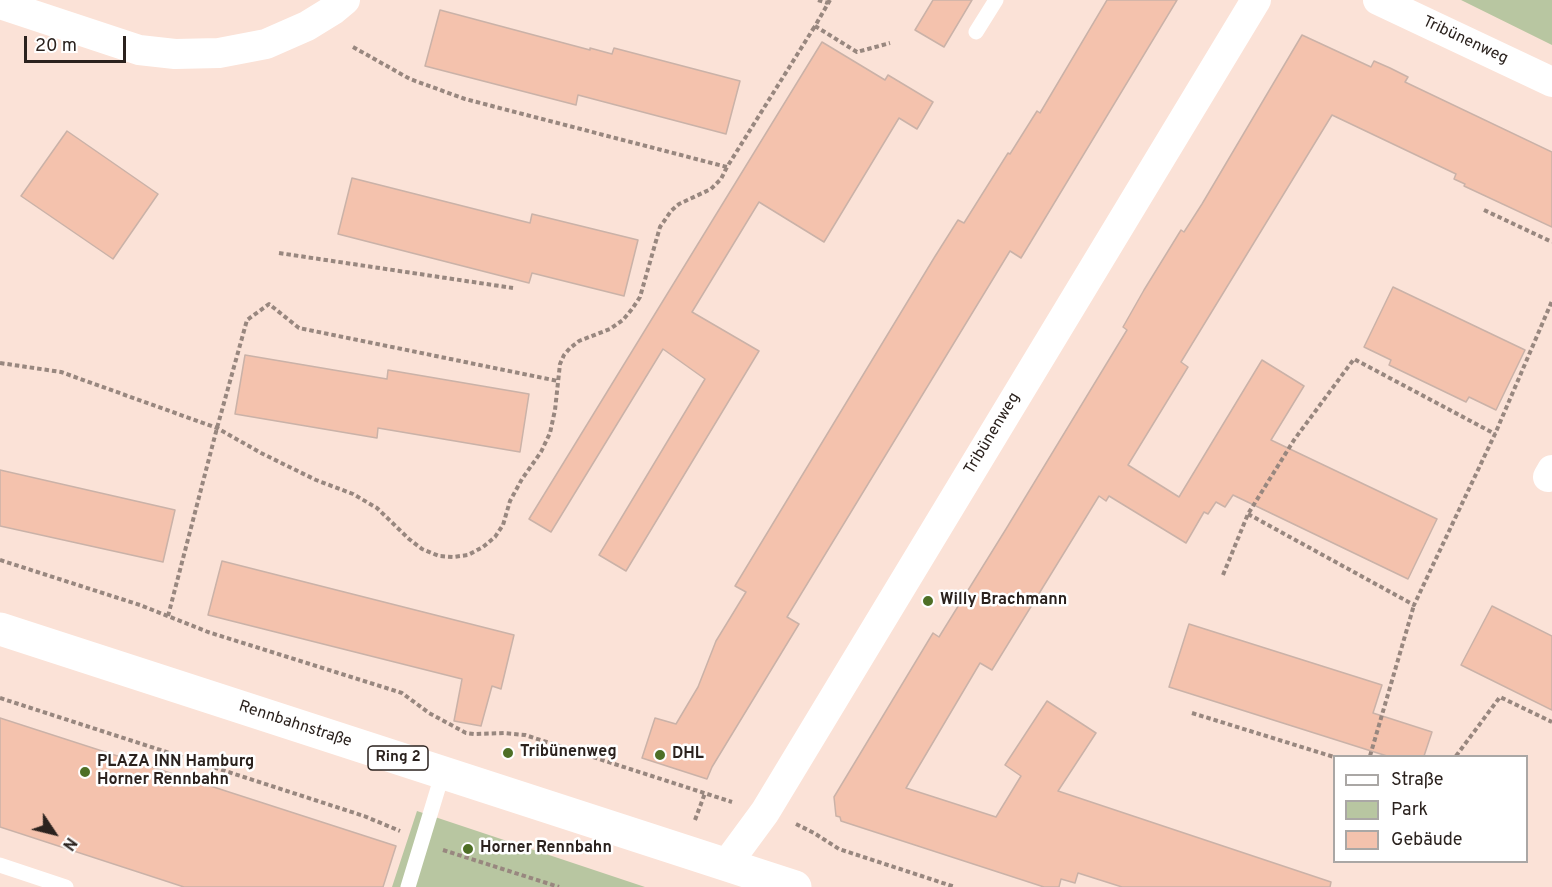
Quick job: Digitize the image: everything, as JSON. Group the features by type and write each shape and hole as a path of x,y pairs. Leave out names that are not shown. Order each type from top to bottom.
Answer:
{"main road":[{"name":"Rennbahnstraße","path":"0,629 795,887"}],"street":[{"path":"0,4 139,50 175,54 219,53 266,44 307,26 345,0"},
{"name":"Tribünenweg","path":"1378,0 1552,82"},
{"name":"Tribünenweg","path":"726,865 765,812 1251,2"}],"lane":[{"path":"976,32 996,0"},
{"path":"408,887 442,772"},
{"path":"0,865 66,887"}],"path":[{"path":"0,363 61,372 217,428 261,453 316,480 353,494 377,508 409,540 422,549 439,556 468,555 495,537 503,525 510,501 541,452 550,433 560,364 564,355 579,341 610,329 623,320 632,309 640,297 660,227 679,204 711,189 721,179 829,2 818,0"},
{"path":"815,26 857,51 890,43"},
{"path":"353,47 410,79 465,99 727,167"},
{"path":"1484,210 1552,242"},
{"path":"279,253 513,288"},
{"path":"1370,755 1414,605 1495,434 1552,301"},
{"path":"168,616 247,320 269,304 299,328 558,381"},
{"path":"1223,575 1248,514 1294,440 1354,359 1495,434"},
{"path":"1248,514 1414,605"},
{"path":"0,560 140,605 208,632 402,693 429,712 466,733 525,735 736,803"},
{"path":"1457,755 1500,697 1552,722"},
{"path":"0,698 364,816 422,842 559,887"},
{"path":"1192,713 1333,756"},
{"path":"696,819 705,793"},
{"path":"789,821 839,849 955,887"}],"green space":[{"path":"1461,0 1552,0 1552,45"},
{"name":"Horner Rennbahn","path":"417,811 645,887 392,887"}],"building":[{"path":"933,0 972,0 944,47 915,30"},
{"path":"1107,0 1177,0 1021,258 1010,251 787,617 799,624 712,767 707,779 642,758 655,718 676,724 698,687 716,641 746,592 735,586 934,258 958,220 964,223 1037,111 1040,113"},
{"path":"440,10 590,50 590,48 612,54 614,48 740,81 726,134 578,95 576,105 425,66"},
{"path":"1302,35 1371,67 1374,61 1390,68 1408,77 1405,82 1552,152 1552,227 1464,186 1465,184 1454,179 1456,174 1332,115 1181,362 1188,367 1128,465 1179,497 1262,360 1304,386 1271,440 1437,519 1408,579 1233,495 1225,507 1216,502 1208,514 1204,512 1186,543 1109,496 1106,501 1099,496 992,670 980,663 906,788 996,817 1021,776 1005,765 1047,701 1096,733 1058,791 1331,882 1330,887 1122,887 1078,873 1075,883 1061,879 1059,887 1044,887 841,821 840,817 836,816 834,797 933,633 939,637 1006,529 1127,330 1123,327 1144,290 1181,230 1184,232 1202,204"},
{"path":"822,42 885,80 888,75 933,102 917,129 899,118 824,242 759,202 692,312 759,351 626,571 599,555 705,379 663,349 551,532 529,519"},
{"path":"67,131 158,194 113,259 21,196"},
{"path":"352,178 530,223 532,214 638,240 624,296 532,273 529,283 338,234"},
{"path":"1393,287 1525,350 1496,410 1469,397 1466,402 1389,365 1391,360 1364,347"},
{"path":"245,355 387,379 388,370 529,394 520,452 378,428 377,438 235,414"},
{"path":"0,470 175,510 163,562 0,526"},
{"path":"222,561 514,635 501,689 492,686 481,726 454,721 462,679 208,615"},
{"path":"1492,606 1552,636 1552,710 1461,665"},
{"path":"1189,624 1382,685 1373,713 1432,732 1424,755 1384,755 1169,687"},
{"name":"PLAZA INN Hamburg Horner Rennbahn","path":"0,718 396,846 383,887 184,887 0,827"}],"place":[{"name":"Willy Brachmann","path":"928,601"},
{"name":"Tribünenweg","path":"508,753"},
{"name":"DHL","path":"660,755"},
{"name":"PLAZA INN Hamburg Horner Rennbahn","path":"85,772"},
{"name":"Horner Rennbahn","path":"468,849"}]}
